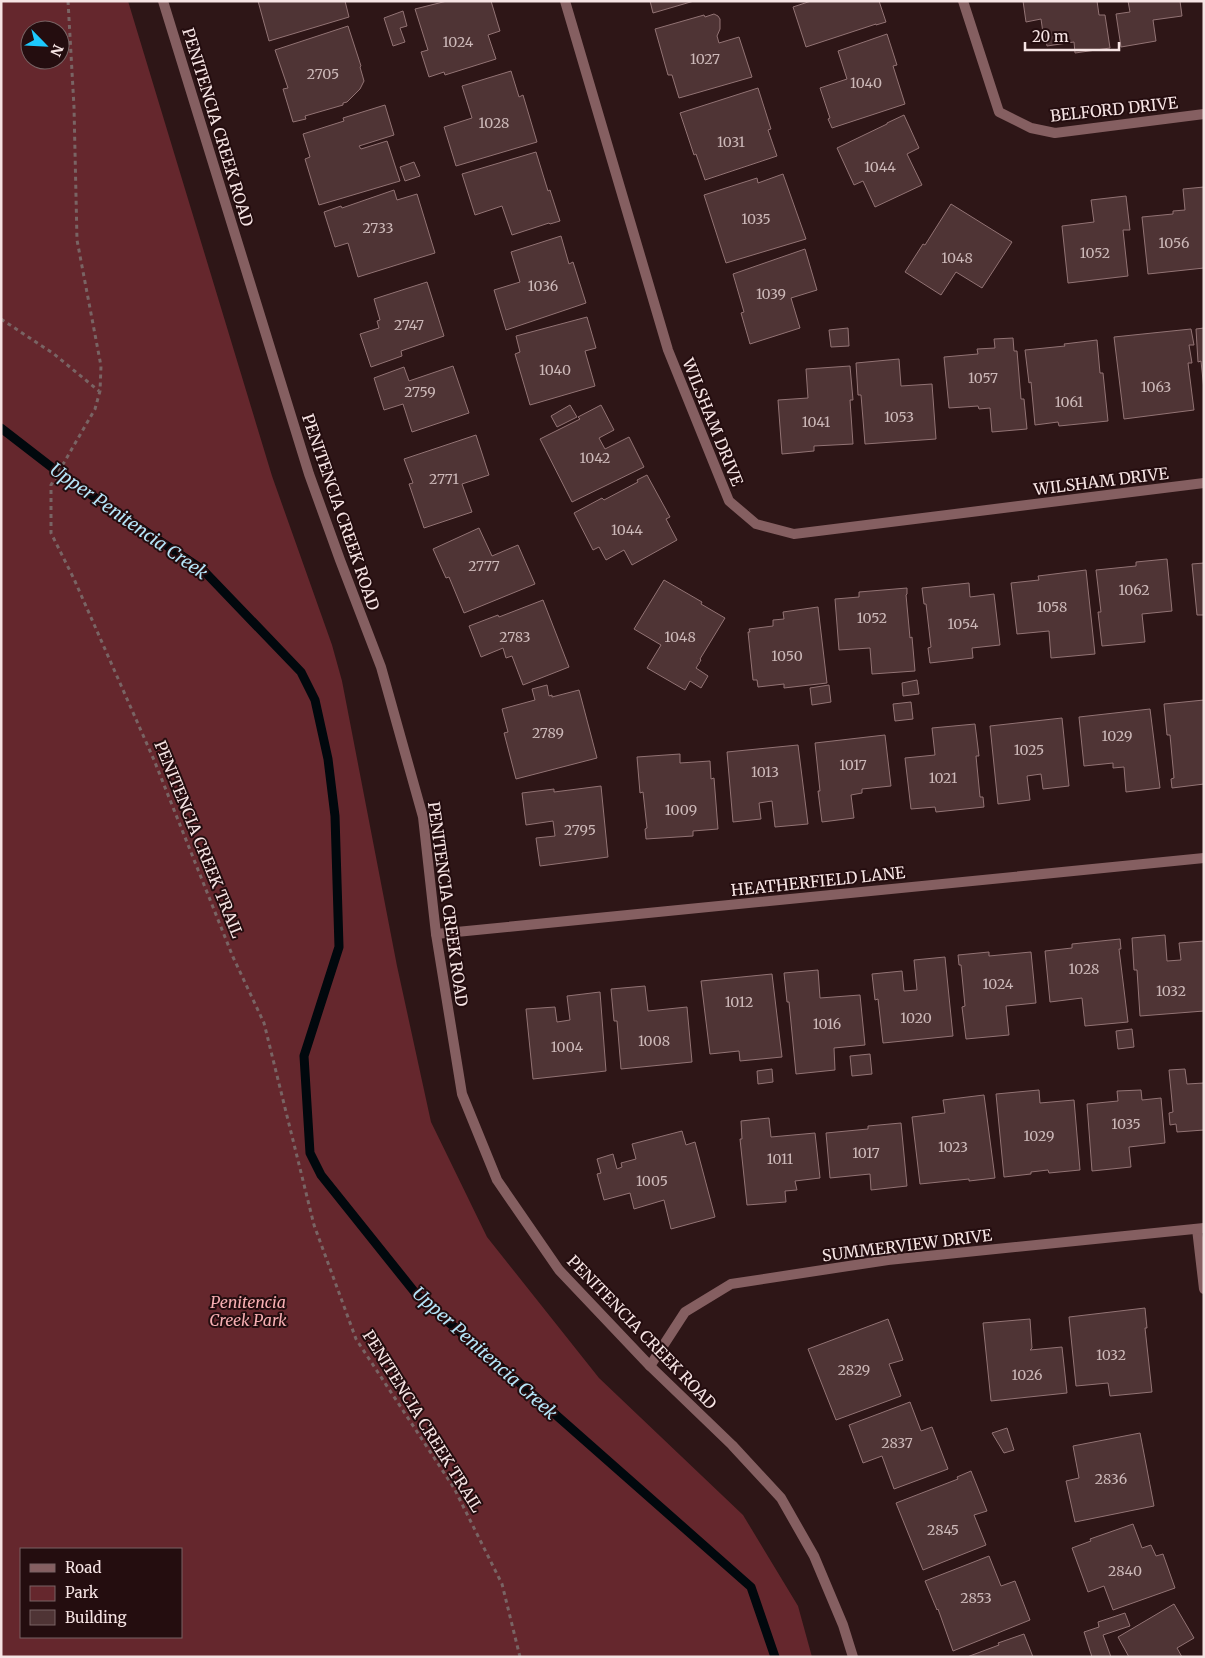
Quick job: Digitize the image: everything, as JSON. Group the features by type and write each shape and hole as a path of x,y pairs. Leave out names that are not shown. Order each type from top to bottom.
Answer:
{"street":[{"name":"PENITENCIA CREEK ROAD","path":"163,1 309,474 381,667 423,817 436,934 462,1094 497,1180 559,1270 650,1366 732,1445 781,1498 814,1556 843,1625 852,1657"},
{"name":"WILSHAM DRIVE","path":"565,1 668,350 729,501 756,524 794,534 1204,483"},
{"name":"BELFORD DRIVE","path":"963,1 999,112 1031,128 1055,133 1204,114"},
{"name":"HEATHERFIELD LANE","path":"436,934 1204,858"},
{"name":"SUMMERVIEW DRIVE","path":"650,1366 685,1312 731,1284 888,1260 1200,1229"},
{"path":"1200,1229 1204,1289"}],"path":[{"name":"PENITENCIA CREEK TRAIL","path":"68,1 74,107 77,240 101,366 100,392 95,409 51,485 51,533 74,579 154,760 233,957 264,1023 314,1225 356,1339 454,1488 502,1584 520,1657"},
{"path":"1,319 54,354 100,392"}],"green space":[{"name":"Penitencia Creek Park","path":"1,1 128,1 272,476 332,645 342,681 397,966 431,1122 487,1237 599,1378 743,1515 798,1606 812,1657 1,1657"}],"building":[{"path":"258,1 345,1 349,17 269,41"},
{"path":"447,1 491,1 500,31 488,35 496,59 445,75 444,72 429,77 421,52 428,50 415,9"},
{"path":"650,1 694,1 653,13"},
{"path":"811,1 879,1 886,22 806,47 793,7"},
{"path":"1023,1 1097,1 1099,15 1105,15 1110,48 1075,53 1074,42 1047,46 1041,19 1026,22"},
{"path":"1128,1 1180,1 1182,16 1153,20 1156,41 1121,47 1116,14 1130,12"},
{"path":"403,11 407,26 400,28 405,42 393,46 384,18"},
{"path":"714,14 720,19 720,29 717,36 719,43 739,37 752,77 679,98 672,75 668,75 655,29"},
{"path":"348,26 364,81 360,89 343,105 305,116 306,119 293,122 283,89 288,88 275,50"},
{"path":"887,34 897,65 893,66 905,104 832,128 820,88 847,79 838,51"},
{"path":"511,71 519,97 523,95 537,142 456,166 444,127 472,118 462,86"},
{"path":"758,88 771,129 768,130 777,156 705,180 696,154 694,155 680,113"},
{"path":"385,105 394,135 359,146 361,149 387,141 400,181 319,205 305,159 310,157 303,134 344,121 343,118"},
{"path":"904,115 919,148 907,154 922,185 875,207 863,181 854,185 837,148"},
{"path":"536,152 560,221 512,235 502,206 475,215 462,174"},
{"path":"414,162 420,176 405,181 400,167"},
{"path":"783,174 806,239 726,263 704,195 757,178 758,183"},
{"path":"1204,187 1204,268 1148,274 1142,217 1173,214 1173,211 1185,210 1183,189"},
{"path":"394,190 397,200 417,194 435,253 358,277 348,243 335,247 324,212 341,206 342,208"},
{"path":"1126,196 1130,230 1123,230 1128,276 1068,283 1062,226 1094,222 1091,200"},
{"path":"951,204 1012,242 982,288 956,272 941,295 905,272"},
{"path":"561,236 569,264 573,262 586,303 506,330 494,290 520,282 511,252"},
{"path":"805,249 817,290 791,298 800,328 750,344 741,313 744,312 733,274"},
{"path":"427,282 444,336 401,351 402,356 371,367 360,334 379,328 377,321 380,320 374,299"},
{"path":"587,317 596,348 585,351 595,386 530,405 515,354 520,352 516,336"},
{"path":"848,328 849,346 831,347 829,330"},
{"path":"1204,328 1204,390 1201,361 1198,362 1196,329"},
{"path":"1191,329 1194,345 1189,345 1192,363 1188,363 1194,410 1124,419 1114,337"},
{"path":"1013,338 1014,351 1017,351 1021,399 1024,399 1027,429 992,432 990,408 979,409 978,406 949,408 944,357 978,354 977,349 995,348 994,339"},
{"path":"1097,340 1100,373 1103,373 1108,421 1059,426 1058,422 1035,425 1031,382 1029,383 1025,350 1065,346 1064,344"},
{"path":"899,359 901,386 932,384 936,439 865,444 861,395 858,395 856,363"},
{"path":"453,366 469,413 412,432 403,404 384,410 374,378 404,367 409,381"},
{"path":"850,366 853,400 850,400 853,444 814,446 814,451 782,454 778,400 808,398 806,369"},
{"path":"570,405 577,417 557,427 551,416"},
{"path":"601,405 614,430 599,438 605,449 629,437 644,467 572,502 540,439 580,419 578,417"},
{"path":"476,435 489,475 462,484 472,512 424,528 409,484 413,483 404,459"},
{"path":"647,475 670,517 666,519 677,540 632,565 624,550 606,560 599,547 593,550 574,513 602,498 604,500 638,482 637,480"},
{"path":"479,528 492,556 518,545 535,584 464,613 449,577 446,578 433,549"},
{"path":"1167,559 1172,611 1142,614 1145,642 1102,646 1098,612 1101,612 1096,570 1136,566 1136,562"},
{"path":"1204,563 1204,615 1197,615 1192,564"},
{"path":"1086,570 1095,654 1051,658 1049,631 1017,634 1011,583 1039,580 1038,576"},
{"path":"664,580 725,618 696,668 708,676 701,688 690,681 685,690 647,668 661,645 634,629"},
{"path":"969,583 970,597 994,594 1000,645 972,648 973,658 930,663 928,648 931,647 926,604 924,604 922,588"},
{"path":"907,588 910,638 912,637 915,671 872,674 870,648 839,650 835,599 859,597 859,592"},
{"path":"543,600 569,667 523,685 512,656 506,658 503,648 481,657 469,626"},
{"path":"818,607 827,683 784,688 784,684 758,687 757,680 753,680 749,629 773,626 773,620 784,619 783,612"},
{"path":"917,680 919,694 903,696 902,683"},
{"path":"547,685 549,696 552,695 552,697 579,690 597,758 516,779 504,733 508,732 502,709 535,700 532,689"},
{"path":"829,685 831,702 812,705 810,688"},
{"path":"1204,700 1204,784 1172,788 1171,779 1174,778 1170,735 1167,735 1164,704"},
{"path":"911,702 913,719 895,721 893,704"},
{"path":"1150,709 1160,788 1126,792 1124,767 1113,768 1113,763 1084,766 1079,717"},
{"path":"1062,718 1069,786 1043,789 1041,774 1027,776 1030,800 998,804 990,726"},
{"path":"975,724 979,756 976,756 980,797 983,797 984,807 936,812 935,807 911,809 905,758 935,755 932,728"},
{"path":"885,735 891,786 862,789 862,793 851,795 854,818 822,822 815,743"},
{"path":"798,745 808,824 775,827 772,801 759,803 761,819 733,822 727,752"},
{"path":"680,754 680,763 710,761 711,779 714,778 718,829 693,831 693,836 646,839 645,829 647,828 643,792 640,793 637,757"},
{"path":"601,786 608,857 540,866 536,838 555,836 553,821 526,825 522,793 554,789 554,792"},
{"path":"1165,935 1167,961 1181,960 1179,943 1204,941 1204,1011 1140,1016 1137,970 1134,970 1132,938"},
{"path":"1120,939 1121,949 1119,949 1128,1022 1085,1026 1082,998 1050,1002 1045,951 1072,948 1072,944"},
{"path":"989,952 989,956 1031,952 1036,1003 1006,1006 1009,1035 966,1039 962,1007 965,1006 961,965 959,965 958,955"},
{"path":"945,957 953,1036 883,1043 878,999 875,1000 872,974 902,971 904,991 917,990 914,960"},
{"path":"818,970 820,998 860,995 865,1045 834,1048 835,1070 796,1074 789,1002 787,1002 784,973"},
{"path":"772,974 782,1057 740,1061 739,1051 710,1054 701,981"},
{"path":"645,986 648,1011 687,1007 692,1062 621,1069 617,1021 614,1021 611,989"},
{"path":"600,992 606,1071 533,1079 526,1009 555,1007 557,1022 570,1020 567,996"},
{"path":"1132,1029 1134,1047 1118,1049 1116,1031"},
{"path":"870,1054 872,1074 852,1076 850,1056"},
{"path":"772,1069 773,1082 758,1084 757,1071"},
{"path":"1185,1069 1187,1084 1204,1083 1204,1130 1177,1132 1176,1124 1170,1125 1169,1113 1173,1112 1169,1070"},
{"path":"1039,1090 1040,1103 1074,1100 1080,1170 1049,1173 1048,1170 1004,1177 996,1094"},
{"path":"1141,1090 1142,1100 1161,1098 1165,1143 1129,1147 1131,1167 1092,1171 1087,1104 1118,1101 1117,1091"},
{"path":"984,1095 995,1178 920,1184 912,1117 945,1113 943,1100"},
{"path":"769,1118 771,1137 815,1133 820,1178 795,1181 797,1190 785,1191 786,1202 747,1205 740,1139 742,1139 741,1121"},
{"path":"901,1123 907,1186 871,1190 870,1174 830,1178 826,1133 868,1129 868,1126"},
{"path":"682,1131 686,1145 695,1142 715,1217 671,1229 664,1200 634,1209 630,1193 604,1200 597,1174 601,1173 597,1159 613,1154 617,1169 622,1167 621,1163 636,1159 632,1144"},
{"path":"1145,1308 1147,1328 1145,1328 1152,1392 1110,1396 1108,1383 1076,1386 1069,1317"},
{"path":"888,1319 903,1360 889,1364 901,1396 836,1420 808,1349"},
{"path":"1030,1319 1032,1348 1030,1350 1062,1347 1067,1393 991,1401 983,1323"},
{"path":"910,1402 921,1431 932,1427 948,1469 894,1489 882,1456 863,1463 849,1425"},
{"path":"1007,1428 1014,1450 1004,1453 992,1433"},
{"path":"1140,1433 1154,1506 1075,1522 1066,1481 1079,1478 1073,1446"},
{"path":"971,1471 987,1511 974,1515 986,1545 923,1570 896,1503 958,1479 957,1477"},
{"path":"1133,1524 1142,1548 1151,1545 1156,1556 1163,1554 1175,1588 1113,1610 1104,1586 1088,1592 1072,1548 1091,1541 1090,1539"},
{"path":"989,1556 1001,1586 1015,1581 1030,1620 953,1651 938,1609 925,1581"},
{"path":"1174,1604 1194,1638 1177,1648 1182,1657 1129,1657 1118,1637"},
{"path":"1125,1613 1130,1626 1103,1635 1111,1657 1092,1657 1084,1632 1099,1627 1098,1622"},
{"path":"1024,1634 1033,1657 967,1657 999,1645 998,1643"}],"waterway":[{"name":"Upper Penitencia Creek","path":"1,428 63,476 203,570 301,672 315,700 328,759 335,816 339,947 304,1056 310,1153 321,1175 417,1295 751,1587 775,1657"}]}
